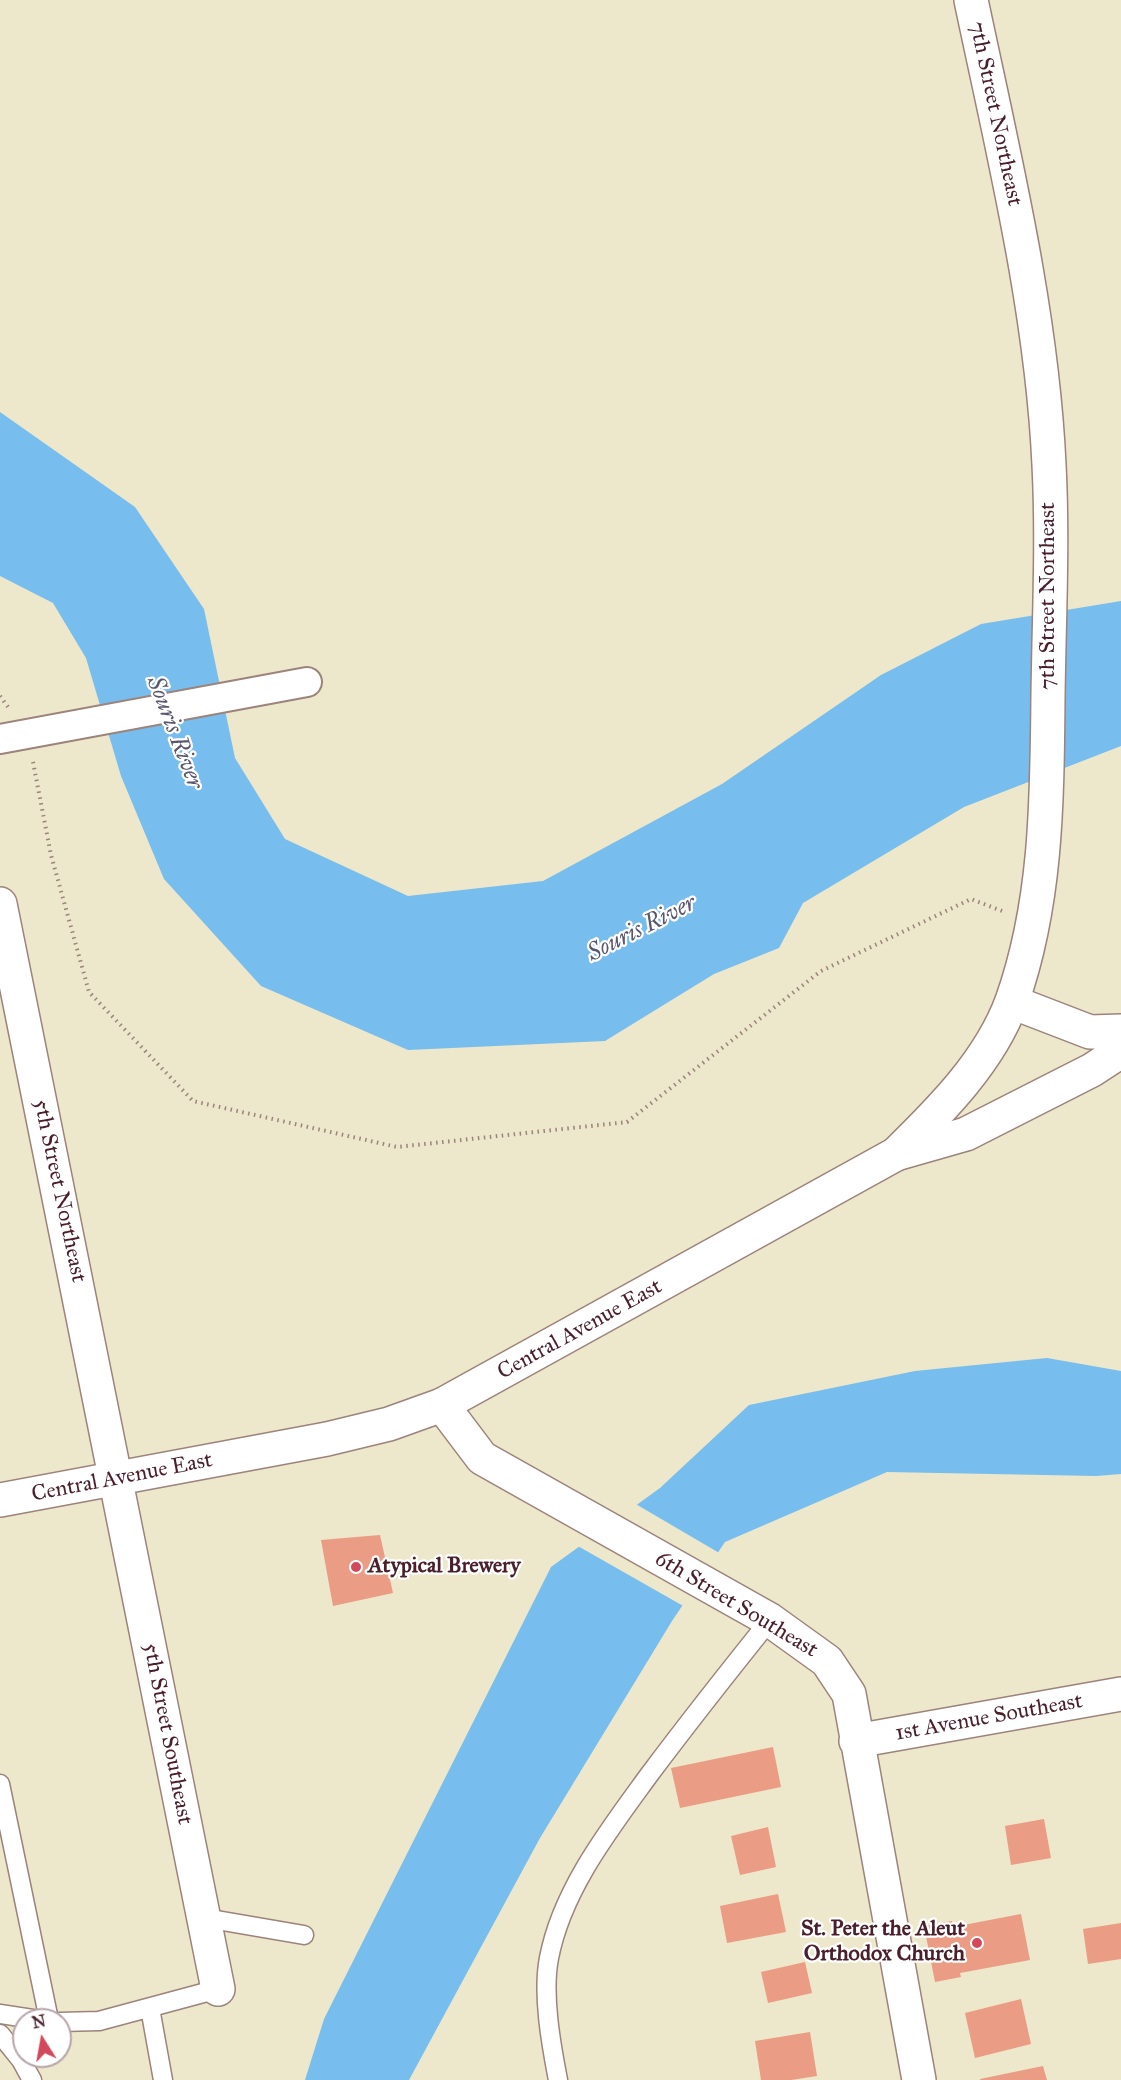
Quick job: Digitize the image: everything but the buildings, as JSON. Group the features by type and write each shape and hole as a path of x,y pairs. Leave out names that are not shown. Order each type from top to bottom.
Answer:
{"street":[{"name":"7th Street Northeast","path":"896,1154 945,1105 988,1048 1012,1002 1033,924 1046,832 1050,561 1049,466 1044,400 1015,212 971,0"},
{"path":"14,736 84,725 307,682"},
{"name":"5th Street Northeast","path":"0,904 117,1479"},
{"path":"1012,1002 1090,1032 1121,1031"},
{"name":"Central Avenue East","path":"0,1500 327,1439 388,1424 442,1405 896,1154 966,1134 1092,1070 1121,1051"},
{"name":"6th Street Southeast","path":"442,1405 482,1458 762,1616 826,1661 849,1694 919,2080"},
{"name":"5th Street Southeast","path":"117,1479 218,1989"},
{"name":"1st Avenue Southeast","path":"856,1741 1121,1694"}],"lane":[{"path":"558,2080 548,2032 548,1959 562,1911 608,1831 706,1699 762,1616"},
{"path":"0,1785 46,2008"},
{"path":"205,1918 304,1935"},
{"path":"72,2022 99,2021 218,1989"},
{"path":"150,2008 163,2080"},
{"path":"0,2034 21,2060 32,2080"}],"path":[{"path":"14,736 51,855 89,992 193,1101 397,1147 627,1122 821,971 971,899 1033,924"}],"water":[{"name":"Souris River","path":"0,412 135,507 204,609 235,758 285,839 408,896 543,881 722,784 881,675 981,624 1121,601 1121,746 964,807 803,903 779,948 714,974 605,1041 408,1050 261,986 164,879 121,776 86,658 53,603 0,576"},
{"path":"1047,1358 1121,1371 1121,1474 1096,1476 887,1472 725,1542 672,1621 540,1838 409,2080 305,2080 324,2019 551,1567 660,1488 749,1405 915,1371"}],"pier":[{"path":"634,1503 721,1554 685,1607 576,1545"}],"place":[{"name":"Atypical Brewery","path":"356,1567"},
{"name":"St. Peter the Aleut Orthodox Church","path":"977,1943"}]}
